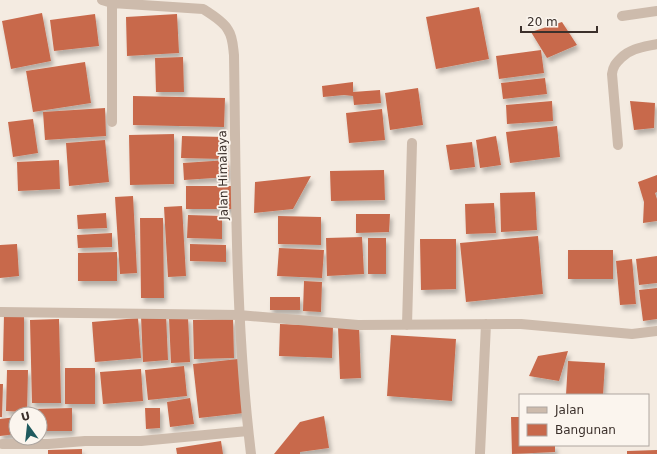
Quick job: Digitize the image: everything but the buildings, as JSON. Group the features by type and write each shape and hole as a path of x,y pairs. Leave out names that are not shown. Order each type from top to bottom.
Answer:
{"street":[{"name":"Jalan Himalaya","path":"102,0 112,3 203,10 212,14 228,29 234,55 235,175 239,315 251,454"},
{"path":"112,3 112,122"},
{"path":"622,16 657,11"},
{"path":"618,145 612,74 613,68 626,53 636,48 657,44"},
{"path":"407,325 412,143"},
{"path":"0,312 239,315 358,325 521,324 632,334 657,331"},
{"path":"480,453 486,324"},
{"path":"2,444 48,444 85,441 141,441 248,431"}]}
